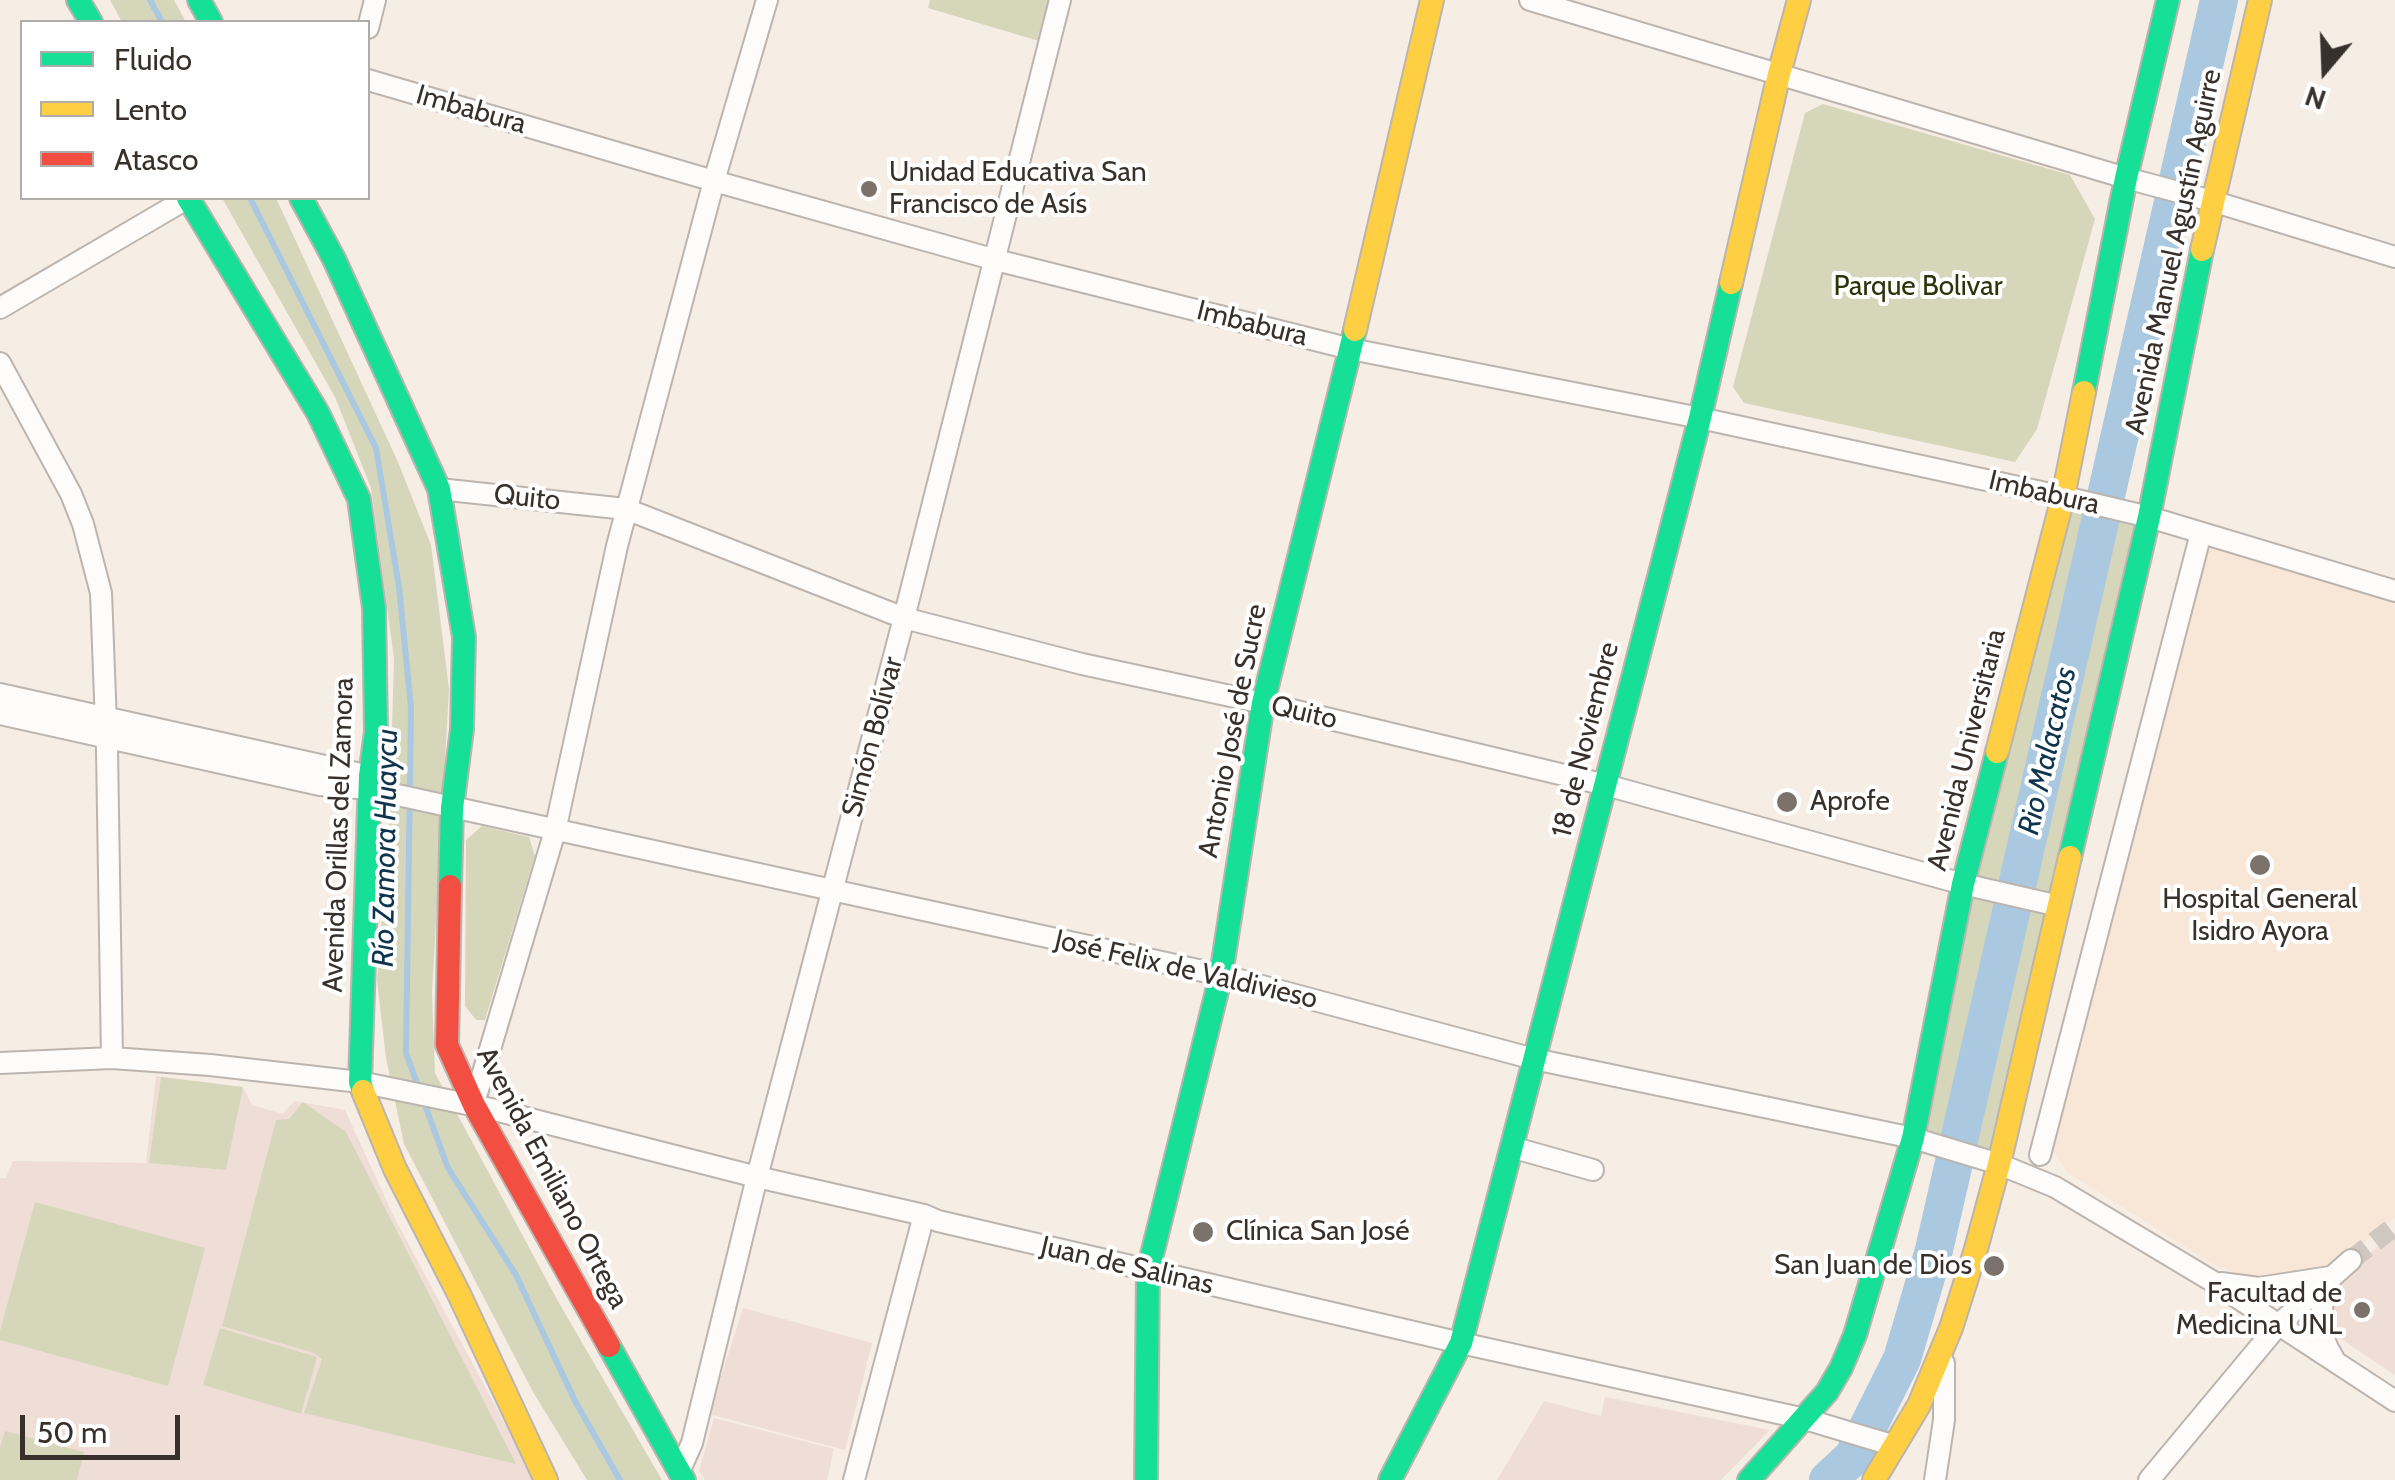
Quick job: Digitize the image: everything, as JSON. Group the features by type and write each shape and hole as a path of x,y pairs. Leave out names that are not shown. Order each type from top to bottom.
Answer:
{"main road":[{"name":"Antonio José de Sucre","path":"1146,1480 1148,1271 1221,975 1263,703 1432,0"},
{"name":"18 de Noviembre","path":"1390,1480 1461,1343 1700,418 1799,0"},
{"name":"Avenida Universitaria","path":"1750,1480 1813,1422 1834,1380 1855,1335 1917,1140 1969,885 2066,498 2168,0"},
{"name":"Avenida Manuel Agustín Aguirre","path":"1995,1163 2009,1117 2052,904 2146,517 2209,200 2260,0"},
{"name":"Avenida Orillas del Zamora","path":"189,200 318,412 358,499 374,608 376,732 370,783 360,1082 395,1169 460,1294 546,1480"},
{"name":"Avenida Emiliano Ortega","path":"302,200 334,258 439,489 464,637 462,729 452,808 447,1045 474,1105 681,1476"},
{"path":"1874,1480 1889,1444 1919,1405 1944,1343 1976,1249 1995,1163"}],"street":[{"path":"474,1105 554,831 626,509 714,181 768,0"},
{"name":"Simón Bolívar","path":"681,1476 1060,0"},
{"path":"1530,0 2395,257"},
{"name":"Imbabura","path":"370,81 996,260 1351,348 1700,418 2066,498 2146,517 2395,590"},
{"path":"0,308 185,200"},
{"path":"314,221 319,200"},
{"path":"0,363 72,494 101,592 112,1058"},
{"name":"Quito","path":"439,489 626,509 904,618 1082,664 1606,785 1969,885 2052,904"},
{"path":"2040,1155 2202,533"},
{"path":"0,694 107,728"},
{"path":"0,714 107,728"},
{"name":"José Felix de Valdivieso","path":"107,728 370,783 452,808 554,831 1221,975 1534,1059 1917,1140 2049,1184 2212,1281 2395,1402"},
{"name":"Juan de Salinas","path":"0,1062 112,1058 210,1065 360,1082 474,1105 757,1178 1813,1422 1889,1444"},
{"path":"2009,1117 2040,1155 2049,1184"},
{"path":"1511,1147 1593,1170"},
{"path":"854,1480 924,1214"},
{"path":"2149,1480 2279,1324 2351,1260"},
{"path":"2212,1281 2259,1288 2332,1276"},
{"path":"2332,1276 2320,1314 2324,1344 2336,1363"},
{"path":"1934,1480 1944,1420 1944,1343"}],"shaded area":[{"name":"Hospital General Isidro Ayora","path":"2205,537 2395,593 2395,1218 2329,1270 2258,1281 2213,1264 2067,1172 2052,1149"},
{"path":"156,1076 243,1087 252,1105 283,1114 294,1101 345,1110 394,1217 535,1480 0,1480 0,1178 6,1178 13,1161 146,1163"},
{"name":"Facultad de Medicina UNL","path":"2395,1233 2395,1375 2338,1337 2329,1318 2337,1280"},
{"path":"743,1308 872,1343 845,1450 709,1414"},
{"path":"1605,1397 1770,1430 1721,1480 1497,1480 1544,1401 1601,1416"},
{"path":"714,1418 834,1449 827,1480 705,1480 699,1471"}],"green space":[{"path":"110,0 174,0 185,20 121,20"},
{"path":"930,0 1050,0 1039,41 928,8"},
{"name":"Parque Bolivar","path":"1823,104 2070,175 2095,219 2037,429 2015,462 1744,403 1733,387 1805,113"},
{"path":"223,200 277,200 398,462 431,545 449,689 432,993 435,1073 559,1303 662,1480 587,1480 533,1392 404,1144 386,1058 377,980 389,832 394,659 371,488 335,397"},
{"path":"2064,497 2149,518 1997,1163 1916,1137"},
{"path":"482,826 529,837 535,856 485,1020 476,1020 465,1006 466,840"},
{"path":"161,1077 243,1087 226,1170 149,1163"},
{"path":"303,1102 346,1132 516,1464 304,1413 322,1359 314,1353 222,1326 276,1120 289,1119"},
{"path":"35,1202 205,1248 168,1386 0,1340"},
{"path":"220,1328 317,1357 301,1414 203,1385"},
{"path":"5,1431 84,1452 77,1480 0,1480 0,1447"}],"waterway":[{"name":"Río Zamora Huaycu","path":"150,0 161,20"},
{"name":"Rio Malacatos","path":"1828,1480 1853,1457 1902,1359 1934,1250 2219,0"},
{"name":"Río Zamora Huaycu","path":"251,200 376,448 399,587 411,708 406,1053 448,1168 516,1275 575,1401 620,1480"}],"tunnel":[{"path":"2351,1260 2395,1226"}],"traffic: fast":[{"path":"78,0 90,20"},
{"path":"199,0 210,20"},
{"path":"2084,392 2126,178 2168,0"},
{"path":"189,200 318,413 359,499 374,608 376,732 370,776 360,1082 363,1091"},
{"path":"302,200 334,259 439,489 464,637 462,729 452,808 450,886"},
{"path":"2070,857 2149,517 2202,250"},
{"path":"1390,1480 1461,1343 1700,418 1731,283"},
{"path":"1146,1480 1148,1271 1221,975 1263,703 1355,330"},
{"path":"1749,1480 1827,1392 1855,1335 1913,1138 1963,884 1997,752"},
{"path":"609,1346 684,1480"}],"traffic: slow":[{"path":"1355,330 1432,0"},
{"path":"1731,283 1799,0"},
{"path":"2202,250 2260,0"},
{"path":"1997,752 2063,497 2084,392"},
{"path":"1874,1480 1919,1405 1951,1328 1976,1249 2070,857"},
{"path":"363,1091 395,1169 546,1480"}],"traffic: jam":[{"path":"450,886 447,1045 474,1105 609,1346"}],"place":[{"name":"Unidad Educativa San Francisco de Asís","path":"869,189"},
{"name":"Aprofe","path":"1787,802"},
{"name":"Hospital General Isidro Ayora","path":"2260,865"},
{"name":"Clínica San José","path":"1203,1232"},
{"name":"San Juan de Dios","path":"1994,1266"},
{"name":"Facultad de Medicina UNL","path":"2362,1310"}]}
